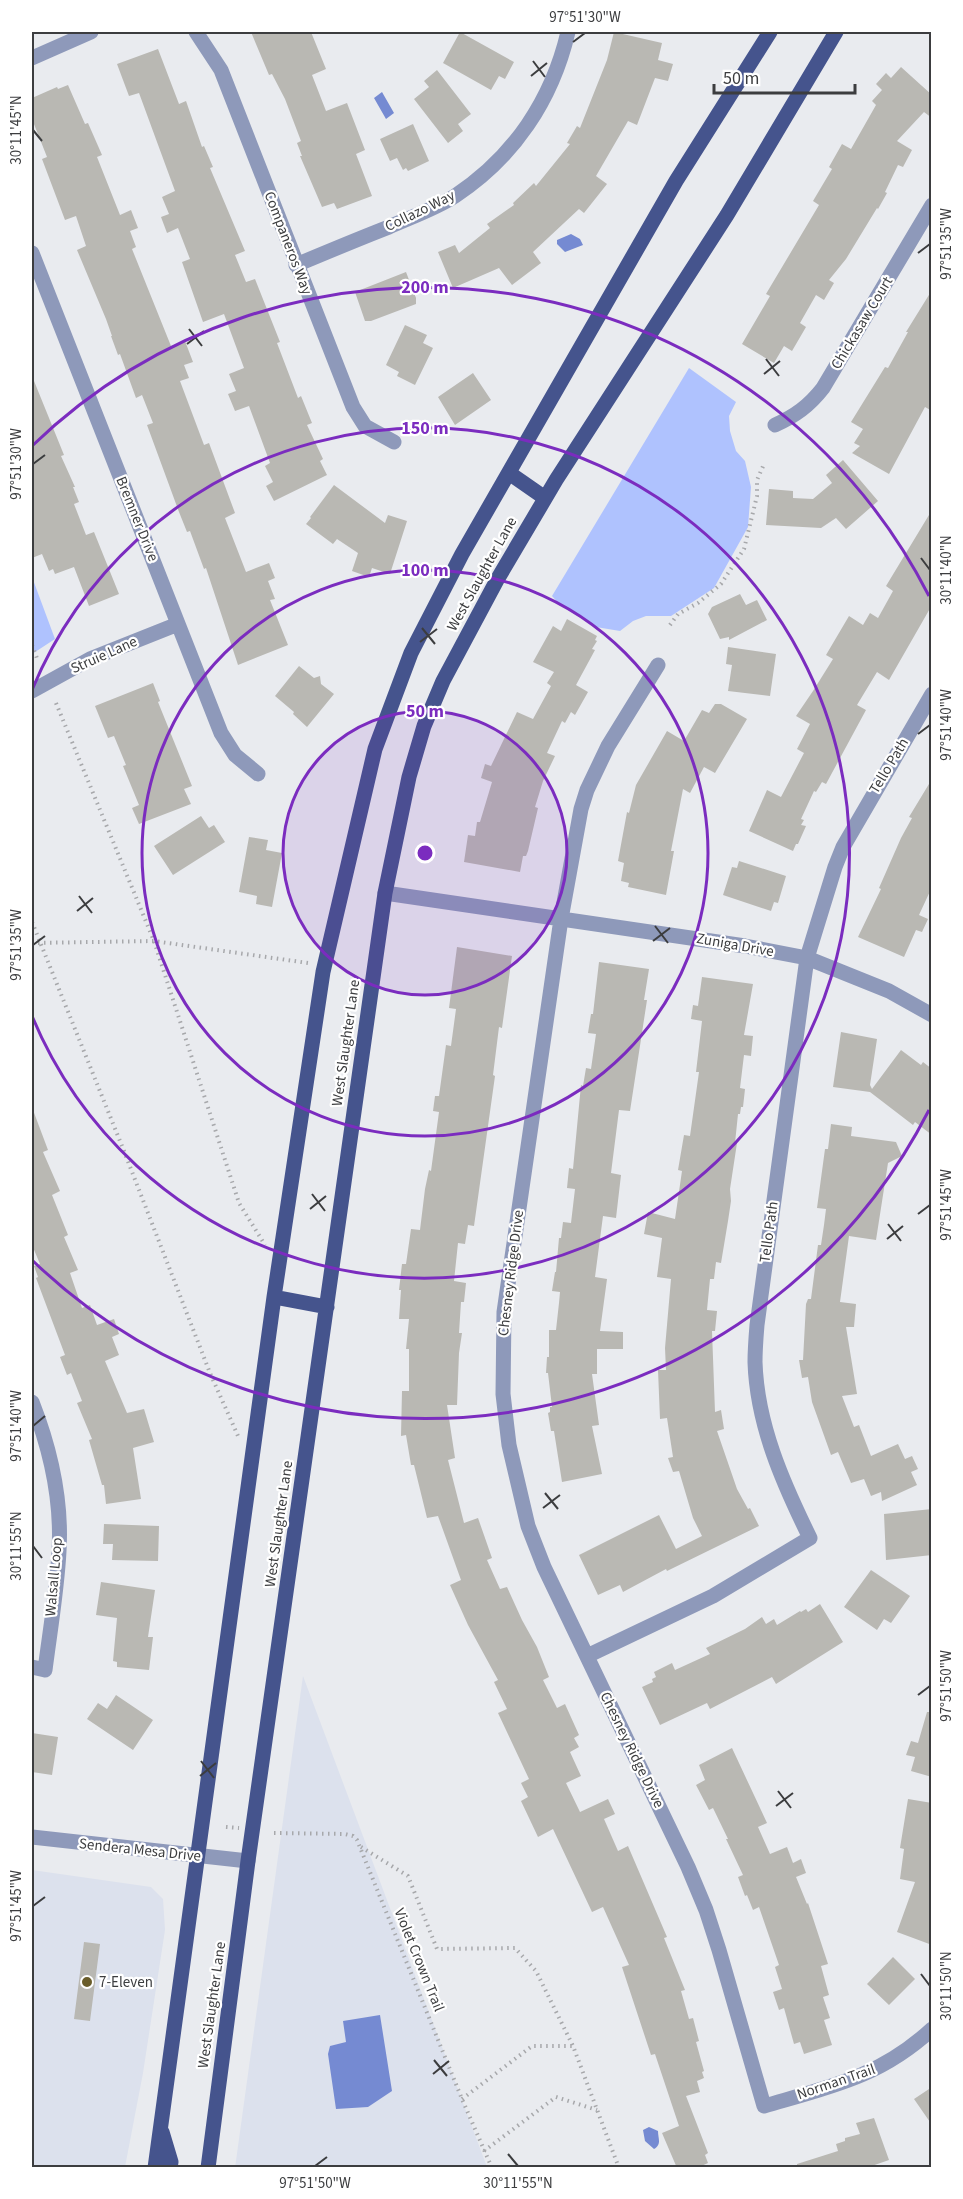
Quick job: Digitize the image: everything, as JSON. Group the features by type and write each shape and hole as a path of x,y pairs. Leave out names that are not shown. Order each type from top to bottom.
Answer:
{"main road":[{"name":"West Slaughter Lane","path":"155,2168 274,1297 323,972 375,749 411,653 462,554 676,181 770,32"},
{"name":"West Slaughter Lane","path":"208,2168 248,1861 385,893 409,777 424,726 443,681 497,580 545,498 728,215 836,32"},
{"path":"508,473 545,498"},
{"path":"274,1297 327,1306"},
{"path":"161,2126 171,2162 170,2168"}],"street":[{"path":"32,58 91,32"},
{"name":"Companeros Way","path":"196,32 221,70 353,407 365,426 394,442"},
{"name":"Collazo Way","path":"296,265 428,211 454,197 487,172 511,148 534,119 555,76 568,32"},
{"name":"Chickasaw Court","path":"775,425 793,417 810,404 823,388 932,205"},
{"name":"Bremner Drive","path":"32,253 221,733 235,755 258,774"},
{"name":"Struie Lane","path":"32,692 90,659 178,624"},
{"name":"Chesney Ridge Drive","path":"658,665 608,746 587,790 579,818 561,920 504,1312 503,1383 509,1445 528,1526 544,1567 688,1867 706,1910 764,2106"},
{"name":"Tello Path","path":"587,1656 703,1601 810,1538 775,1461 759,1395 755,1362 758,1313 807,958 843,847 862,810 932,694"},
{"name":"Zuniga Drive","path":"385,893 734,944 807,958 889,991 932,1015"},
{"name":"Walsall Loop","path":"32,1402 51,1464 56,1494 59,1549 45,1670 32,1667"},
{"name":"Sendera Mesa Drive","path":"32,1837 248,1861"},
{"name":"Norman Trail","path":"764,2106 866,2074 892,2061 932,2029"}],"path":[{"path":"670,626 678,614 698,603 721,584 744,549 758,496 757,480 764,464"},
{"path":"32,645 38,661"},
{"path":"56,703 154,941 239,1203 266,1247"},
{"path":"32,922 210,1373 239,1439"},
{"path":"32,943 154,941 312,963"},
{"path":"274,1833 353,1836 361,1847 408,1876 437,1949 515,1948 536,1971 573,2046 619,2168"},
{"name":"Violet Crown Trail","path":"361,1847 492,2168"},
{"path":"462,2099 532,2046 573,2046"},
{"path":"484,2151 556,2097 597,2110"}],"shaded area":[{"path":"382,92 394,113 386,119 374,98"},
{"path":"571,234 580,239 583,245 565,252 557,244 557,240"},
{"path":"689,368 736,402 729,416 730,431 736,451 745,461 751,487 748,527 714,588 671,616 646,616 633,621 620,631 596,627 560,605 552,596"},
{"path":"32,577 55,639 32,654"},
{"path":"303,1676 487,2167 235,2168"},
{"path":"32,1870 151,1887 163,1899 165,1930 143,2073 125,2167 32,2168"},
{"path":"380,2015 392,2091 368,2107 336,2109 328,2054 330,2046 346,2042 343,2021"},
{"path":"649,2127 658,2131 659,2143 654,2149 645,2141 643,2130"}],"building":[{"path":"251,32 311,32 326,69 312,75 326,111 347,103 365,150 356,154 372,196 337,209 334,203 322,207 300,156 302,156 297,143 301,141 285,99 272,74 269,75"},
{"path":"460,32 514,62 505,79 499,76 491,90 443,63"},
{"path":"614,32 662,43 658,60 673,64 668,81 655,78 637,125 628,121 596,176 607,184 584,213 579,209 533,252 541,263 512,285 499,268 453,288 438,252 455,245 459,253 490,228 487,224 514,205 513,203 534,183 536,186 570,144 567,143 577,126 580,128 607,60"},
{"path":"158,49 179,104 186,101 202,147 204,146 213,167 210,168 245,251 235,255 246,282 255,279 280,342 277,343 298,398 301,396 312,423 307,425 323,459 320,461 327,475 274,501 266,486 273,482 265,466 270,463 249,406 235,411 228,394 236,391 229,374 244,368 224,314 203,322 182,262 190,259 178,228 167,233 161,217 169,214 162,197 175,191 139,93 129,96 117,64"},
{"path":"901,67 932,95 932,118 924,112 897,141 912,150 903,167 898,165 878,209 846,259 829,280 834,283 824,300 816,295 800,323 806,327 792,351 784,346 774,363 742,344 770,296 766,294 819,205 813,201 832,169 829,167 842,144 851,149 876,105 872,101 882,90 876,84 886,73 891,78"},
{"path":"437,70 471,114 458,124 463,131 448,143 414,99 429,87 424,81"},
{"path":"68,85 102,155 97,157 120,215 131,210 138,228 130,231 136,247 132,249 171,346 185,341 193,362 184,365 189,378 180,381 204,445 209,443 235,513 225,518 246,572 269,563 275,578 268,581 275,599 270,600 288,645 238,665 206,568 204,569 190,531 187,532 147,425 153,423 142,395 136,398 77,250 86,246 76,216 65,220 42,159 47,157 32,119 32,98 57,87 58,89"},
{"path":"413,124 429,161 408,171 406,168 403,170 397,158 390,161 380,139"},
{"path":"406,272 416,304 371,321 365,321 355,292"},
{"path":"932,290 932,411 925,407 889,474 852,453 860,446 854,443 863,429 851,422 885,367 888,368 908,332 906,332"},
{"path":"405,325 427,335 423,343 433,348 415,385 397,376 399,372 386,365"},
{"path":"473,373 491,400 455,425 438,397"},
{"path":"32,376 64,455 61,456 75,487 73,487 79,502 74,504 86,535 94,532 119,594 89,606 74,567 55,574 53,569 49,571 42,554 32,558"},
{"path":"843,460 878,501 846,529 836,518 821,528 766,525 769,489 793,491 793,498 813,499 832,483 826,475"},
{"path":"334,485 385,523 388,515 407,521 390,574 372,568 369,577 352,571 358,553 337,539 333,544 306,524"},
{"path":"932,510 932,605 889,680 877,672 857,705 866,710 826,784 822,782 816,792 814,791 801,819 804,820 801,825 806,826 798,844 793,851 749,831 767,790 781,797 804,753 797,749 810,724 796,716 833,659 826,655 849,616 863,625 870,613 878,618 893,591 886,586"},
{"path":"740,594 746,605 757,600 767,620 729,640 729,637 720,639 708,614 712,607"},
{"path":"567,619 597,636 592,649 595,650 576,685 588,692 575,715 571,712 565,723 562,721 547,753 555,756 543,781 535,807 538,808 528,851 526,856 523,856 520,872 464,862 468,835 475,836 477,822 480,822 492,782 481,778 485,764 491,766 517,712 533,719 551,686 547,683 554,672 533,662 553,626 561,631"},
{"path":"728,647 776,654 770,696 728,691 732,665 726,664"},
{"path":"299,666 314,678 320,676 321,684 334,694 307,727 275,696"},
{"path":"153,683 160,701 158,702 192,786 184,789 191,804 139,824 132,808 139,805 123,766 126,765 114,736 108,738 95,706"},
{"path":"715,704 721,704 747,719 715,773 704,767 690,793 683,789 671,851 674,851 666,895 628,887 629,883 621,881 624,863 618,861 627,812 629,813 636,785 667,731 684,741 702,710 709,713"},
{"path":"932,779 932,887 919,915 928,919 922,932 916,930 904,957 858,937 912,818 909,817"},
{"path":"201,816 209,828 214,825 225,842 173,875 154,846"},
{"path":"249,837 268,840 266,850 282,853 272,907 256,904 257,896 239,892"},
{"path":"739,861 786,876 778,903 774,902 771,911 723,895 732,867 737,868"},
{"path":"457,947 512,956 502,1028 499,1027 493,1075 495,1076 474,1226 468,1225 465,1244 458,1243 454,1281 466,1283 464,1302 461,1302 459,1333 462,1333 457,1405 447,1405 455,1458 448,1460 464,1523 478,1518 492,1558 487,1560 500,1589 507,1587 537,1647 549,1677 543,1680 557,1708 565,1704 579,1735 574,1738 579,1747 570,1752 581,1776 566,1783 580,1812 608,1799 615,1814 604,1819 618,1851 628,1846 667,1937 664,1938 685,1990 681,1991 689,2019 693,2018 699,2041 696,2042 704,2071 702,2072 704,2078 697,2081 700,2092 686,2096 708,2153 705,2155 708,2163 697,2168 677,2168 662,2133 679,2126 655,2054 651,2055 622,1967 629,1965 603,1907 592,1912 553,1829 538,1837 521,1801 528,1797 521,1783 529,1779 498,1713 507,1709 494,1682 498,1680 468,1625 450,1585 461,1580 438,1516 427,1518 414,1465 411,1465 406,1435 401,1436 402,1391 409,1391 409,1349 406,1349 409,1319 399,1319 401,1290 399,1290 402,1264 406,1264 411,1229 420,1230 425,1189 429,1170 431,1171 439,1112 433,1111 435,1096 439,1096 446,1045 451,1046 456,1009 449,1008"},
{"path":"599,962 649,969 644,1000 647,1000 630,1111 619,1110 611,1173 621,1175 616,1218 603,1216 595,1277 607,1279 600,1331 623,1332 623,1349 597,1349 597,1374 592,1374 599,1425 592,1426 602,1474 562,1482 554,1431 551,1431 548,1413 552,1407 548,1373 546,1373 547,1357 549,1357 549,1330 556,1330 559,1303 560,1292 552,1291 559,1238 561,1238 563,1222 571,1223 575,1189 567,1188 569,1168 573,1169 581,1085 583,1086 586,1068 591,1069 596,1034 588,1033 591,1014 593,1014"},
{"path":"702,977 753,984 744,1035 753,1036 751,1056 744,1055 740,1088 745,1089 743,1107 738,1114 735,1143 737,1143 730,1189 731,1201 721,1263 716,1262 714,1279 710,1279 707,1310 717,1311 715,1331 712,1331 715,1412 721,1410 724,1429 717,1431 737,1489 759,1526 667,1571 666,1569 623,1592 620,1585 598,1595 579,1555 659,1515 676,1549 702,1536 693,1518 679,1471 673,1472 668,1458 673,1457 667,1418 660,1419 658,1370 666,1370 665,1348 671,1279 657,1277 662,1238 644,1234 648,1212 675,1219 682,1171 678,1170 684,1135 690,1136 699,1072 696,1072 702,1021 691,1019 693,1005 698,1006"},
{"path":"841,1032 877,1039 870,1085 872,1089 901,1050 921,1065 923,1062 932,1069 932,1135 915,1122 913,1125 870,1092 833,1087"},
{"path":"33,1110 48,1150 43,1152 60,1191 52,1195 68,1235 64,1237 78,1270 70,1273 82,1308 90,1305 97,1325 114,1319 119,1334 112,1337 119,1355 105,1361 127,1413 144,1409 154,1442 133,1448 141,1499 106,1504 104,1485 102,1485 89,1440 92,1439 77,1403 82,1401 71,1373 67,1375 60,1357 65,1355 36,1278 38,1277 34,1266 40,1264 32,1245"},
{"path":"831,1124 852,1127 851,1136 896,1142 902,1156 888,1163 876,1240 849,1236 840,1302 856,1304 854,1327 846,1327 857,1394 842,1396 854,1427 859,1425 871,1456 898,1444 905,1459 912,1456 918,1469 911,1472 917,1485 882,1501 881,1492 871,1496 864,1479 851,1483 838,1452 831,1455 812,1402 808,1377 802,1378 799,1360 803,1360 806,1304 808,1299 811,1299 818,1245 821,1245 824,1225 826,1209 817,1208 825,1149 828,1149"},
{"path":"932,1509 932,1555 886,1560 884,1514"},
{"path":"104,1524 159,1526 158,1561 112,1560 113,1544 103,1544"},
{"path":"871,1570 910,1596 891,1623 884,1619 877,1630 844,1607"},
{"path":"101,1582 155,1590 148,1637 153,1637 149,1670 117,1667 117,1662 113,1661 117,1618 96,1615"},
{"path":"820,1604 843,1642 776,1684 772,1677 710,1709 707,1703 660,1725 642,1687 653,1682 652,1679 656,1677 654,1672 672,1663 675,1670 710,1654 706,1648 745,1629 762,1617 766,1624 774,1619 777,1625 800,1611 806,1609 808,1612"},
{"path":"116,1695 153,1720 133,1750 87,1719 98,1703 107,1709"},
{"path":"927,1712 932,1712 932,1777 911,1771 915,1757 906,1755 911,1741 918,1743"},
{"path":"32,1733 58,1737 52,1775 32,1772"},
{"path":"732,1748 767,1823 758,1827 770,1854 787,1847 793,1863 801,1859 806,1873 796,1877 808,1903 828,1964 821,1966 829,1995 823,1997 830,2018 824,2020 832,2045 804,2054 800,2042 794,2044 784,2008 779,2010 773,1992 782,1989 775,1967 779,1965 759,1907 753,1910 747,1895 745,1896 738,1877 743,1875 726,1839 728,1839 713,1808 709,1810 696,1785 705,1780 699,1765"},
{"path":"908,1799 932,1803 932,1945 897,1932 915,1882 900,1879 904,1849 900,1848"},
{"name":"7-Eleven","path":"84,1942 100,1944 90,2021 74,2019"},
{"path":"893,1957 915,1979 889,2005 867,1984"},
{"path":"932,2087 932,2125 914,2099"},
{"path":"874,2118 889,2160 866,2168 797,2168 797,2164 838,2151 836,2144 845,2141 845,2138 860,2134 856,2123"}],"place":[{"name":"7-Eleven","path":"87,1982"}]}
